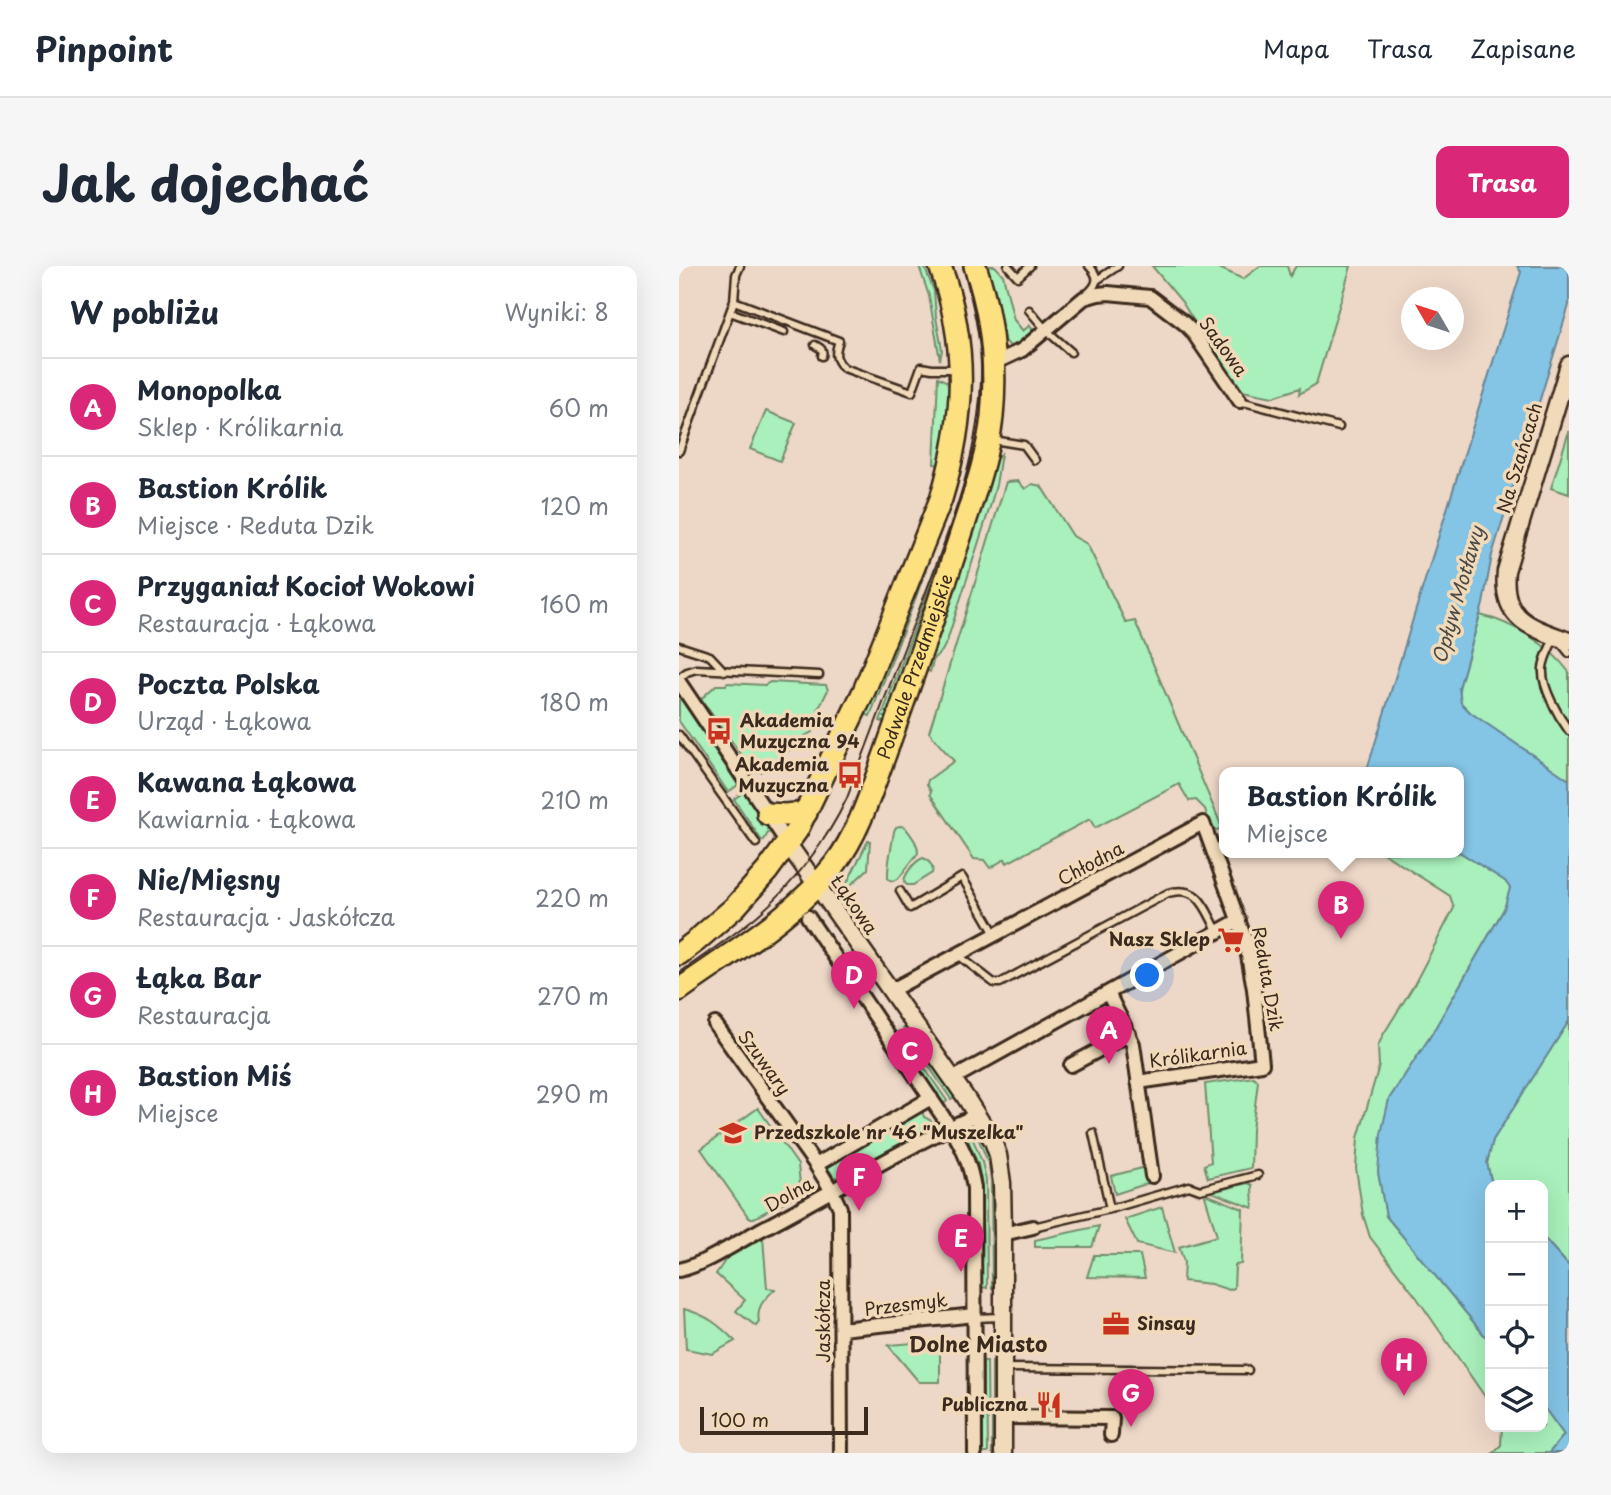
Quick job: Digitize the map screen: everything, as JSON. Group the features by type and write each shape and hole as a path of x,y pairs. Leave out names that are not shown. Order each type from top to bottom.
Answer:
{"main road":[{"name":"Podwale Przedmiejskie","path":"679,954 735,907 759,881 788,844 806,813 865,691 941,499 951,467 961,403 958,340 953,310 940,266"},
{"name":"Podwale Przedmiejskie","path":"679,990 787,913 817,886 850,840 869,799 917,666 989,439 995,380 994,363 986,303 975,266"},
{"path":"768,814 806,813"}],"street":[{"name":"Sadowa","path":"1084,298 1108,293 1143,295 1158,302 1192,331 1240,401"},
{"path":"994,363 1022,350 1084,298"},
{"name":"Na Szańcach","path":"1562,639 1524,621 1509,604 1505,592 1506,571 1569,365"},
{"name":"Łąkowa","path":"679,680 788,844 993,1141 1001,1166 1003,1453"},
{"name":"Reduta Dzik","path":"1203,823 1239,920 1254,989 1262,1064"},
{"name":"Chłodna","path":"890,991 1203,823"},
{"path":"808,917 931,1098 966,1155 974,1188 975,1453"},
{"path":"952,1079 1239,920"},
{"name":"Królikarnia","path":"1108,993 1133,1044 1152,1176"},
{"name":"Szuwary","path":"715,1024 832,1191"},
{"name":"Królikarnia","path":"1071,1065 1129,1034"},
{"name":"Królikarnia","path":"1138,1082 1262,1064"},
{"name":"Dolna","path":"815,1165 931,1098"},
{"name":"Dolna","path":"679,1270 701,1261 977,1115"},
{"name":"Jaskółcza","path":"832,1191 841,1216 841,1453"},
{"path":"1003,1234 1033,1227"},
{"name":"Przesmyk","path":"841,1329 975,1317"},
{"path":"1003,1416 1112,1418 1111,1435"}],"lane":[{"path":"679,451 734,301 736,275 740,266"},
{"path":"1008,266 1017,277 1030,266"},
{"path":"1084,298 1095,287 1097,279 1089,266"},
{"path":"1097,279 1118,266"},
{"path":"734,301 839,341 836,357 844,368 912,392 921,367 960,369"},
{"path":"1029,310 1045,330 1071,352"},
{"path":"730,312 784,332"},
{"path":"815,345 822,349 822,356"},
{"path":"1240,401 1339,427"},
{"path":"989,439 1024,445 1035,460"},
{"path":"1569,653 1562,639 1546,658 1543,668 1543,678 1556,711 1569,731"},
{"path":"679,646 710,656 724,671"},
{"path":"679,680 692,669 819,675"},
{"path":"679,735 756,843"},
{"path":"900,891 910,908 962,877 996,935"},
{"path":"958,955 994,983 1000,983 1176,891 1193,893 1199,898 1218,932"},
{"path":"1093,1133 1111,1209"},
{"path":"1033,1227 1111,1209 1189,1186 1200,1190 1258,1175"},
{"path":"975,1317 1003,1317"},
{"path":"1003,1368 1248,1370"}],"green space":[{"path":"919,266 924,266 934,291 942,350 940,360 929,296"},
{"path":"945,266 952,266 969,344 972,384 968,432 934,548 870,716 861,713 958,460"},
{"path":"987,266 995,266 1003,275 1014,320 1023,331 1030,325 1032,329 1031,333 1016,345 1010,346 1004,340 996,294"},
{"path":"1152,266 1215,266 1243,279 1260,266 1287,266 1290,276 1296,266 1351,266 1316,384 1299,394 1300,388 1273,397 1237,390 1182,302"},
{"path":"938,377 947,382 949,387 948,422 939,465 934,464"},
{"path":"766,411 796,423 780,461 750,449"},
{"path":"1569,431 1569,494 1551,488"},
{"path":"1001,454 990,507 947,641 942,651 934,658 930,672 925,670 997,458"},
{"path":"1018,481 1025,489 1032,484 1041,486 1073,536 1087,544 1126,623 1135,621 1219,820 1219,829 1211,829 1205,809 1196,800 1189,801 1179,784 1095,828 1090,819 1007,863 1005,859 990,868 984,860 974,859 930,794 928,780 954,761 929,732 1006,482"},
{"path":"955,519 958,520 888,724 880,721"},
{"path":"1480,615 1505,623 1529,636 1551,652 1569,672 1569,780 1471,713 1461,703 1459,688"},
{"path":"770,682 826,685 828,690 818,710 820,711 812,732 761,772 754,772 701,699 716,685 765,685"},
{"path":"681,699 738,785 728,792 679,721"},
{"path":"744,792 771,832 762,841 734,799"},
{"path":"900,826 905,827 912,836 918,853 898,879 893,881 888,879 889,861 894,831"},
{"path":"868,841 868,869 842,893"},
{"path":"1464,855 1505,881 1511,888 1504,909 1430,1037 1389,1099 1378,1172 1386,1216 1485,1336 1485,1397 1417,1298 1370,1237 1363,1215 1356,1168 1358,1138 1379,1066 1378,1046 1414,985 1454,908 1450,896 1391,858 1464,858"},
{"path":"923,858 931,864 932,873 913,885 907,885 904,882 908,871"},
{"path":"1569,1021 1569,1266 1548,1243 1548,1180 1491,1180 1487,1163 1493,1140"},
{"path":"906,1026 955,1096 951,1099 903,1028"},
{"path":"899,1031 947,1101 944,1104 896,1033"},
{"path":"1254,1077 1258,1081 1251,1168 1208,1178 1204,1165 1211,1162 1205,1084"},
{"name":"Przedszkole nr 46 \"Muszelka\"","path":"758,1108 798,1165 801,1193 754,1218 749,1218 701,1149"},
{"path":"922,1111 934,1127 839,1178 834,1177 828,1168 830,1164"},
{"path":"980,1133 989,1151 995,1179 997,1288 992,1288 991,1182 989,1165 977,1135"},
{"path":"972,1137 986,1180 987,1288 982,1287 982,1185 978,1164 968,1140"},
{"path":"1146,1167 1149,1183 1115,1194 1111,1176"},
{"path":"1248,1183 1252,1185 1253,1208 1212,1192"},
{"path":"1205,1196 1243,1209 1241,1264 1235,1265 1234,1288 1229,1290 1211,1284 1183,1281 1184,1262 1179,1247 1217,1236"},
{"path":"1162,1207 1175,1253 1137,1244 1125,1219"},
{"path":"1099,1226 1092,1247 1035,1247 1035,1240"},
{"path":"763,1238 767,1288 775,1289 762,1304 756,1326 736,1311 745,1300 716,1274 728,1256"},
{"path":"1094,1255 1140,1255 1145,1278 1087,1277"},
{"path":"684,1309 712,1321 735,1341 712,1354 686,1349"},
{"path":"940,1341 940,1382 919,1382 888,1345"},
{"path":"997,1360 997,1453 992,1453 992,1361"},
{"path":"983,1361 987,1361 988,1453 983,1453"},
{"path":"1548,1413 1564,1435 1549,1453 1493,1453 1501,1445 1502,1432 1548,1432"}],"water":[{"name":"Opływ Motławy","path":"1517,266 1569,266 1569,305 1492,555 1483,604 1459,688 1461,703 1471,713 1569,780 1569,1021 1493,1140 1487,1163 1491,1180 1485,1180 1485,1336 1386,1216 1378,1172 1381,1134 1389,1099 1430,1037 1504,909 1510,888 1505,881 1464,855 1464,767 1368,767 1521,272"},
{"path":"1548,1243 1569,1266 1569,1453 1549,1453 1564,1435 1548,1413"}],"tram line":[{"path":"679,973 749,923 784,890 819,845 847,798 940,555 970,462 980,397 981,365 977,327 963,266"}],"place":[{"name":"Akademia Muzyczna 94","path":"719,731"},
{"name":"Akademia Muzyczna","path":"850,775"},
{"name":"Bastion Królik","path":"1341,939"},
{"name":"Nasz Sklep","path":"1231,940"},
{"name":"Poczta Polska","path":"854,1009"},
{"name":"Monopolka","path":"1109,1064"},
{"name":"Przyganiał Kocioł Wokowi","path":"910,1085"},
{"name":"Przedszkole nr 46 \"Muszelka\"","path":"733,1133"},
{"name":"Nie/Mięsny","path":"859,1211"},
{"name":"Kawana Łąkowa","path":"961,1272"},
{"name":"Sinsay","path":"1116,1324"},
{"name":"Bastion Miś","path":"1404,1396"},
{"name":"Publiczna","path":"1049,1405"},
{"name":"Łąka Bar","path":"1131,1427"}],"district":[{"name":"Dolne Miasto","path":"978,1345"}]}
